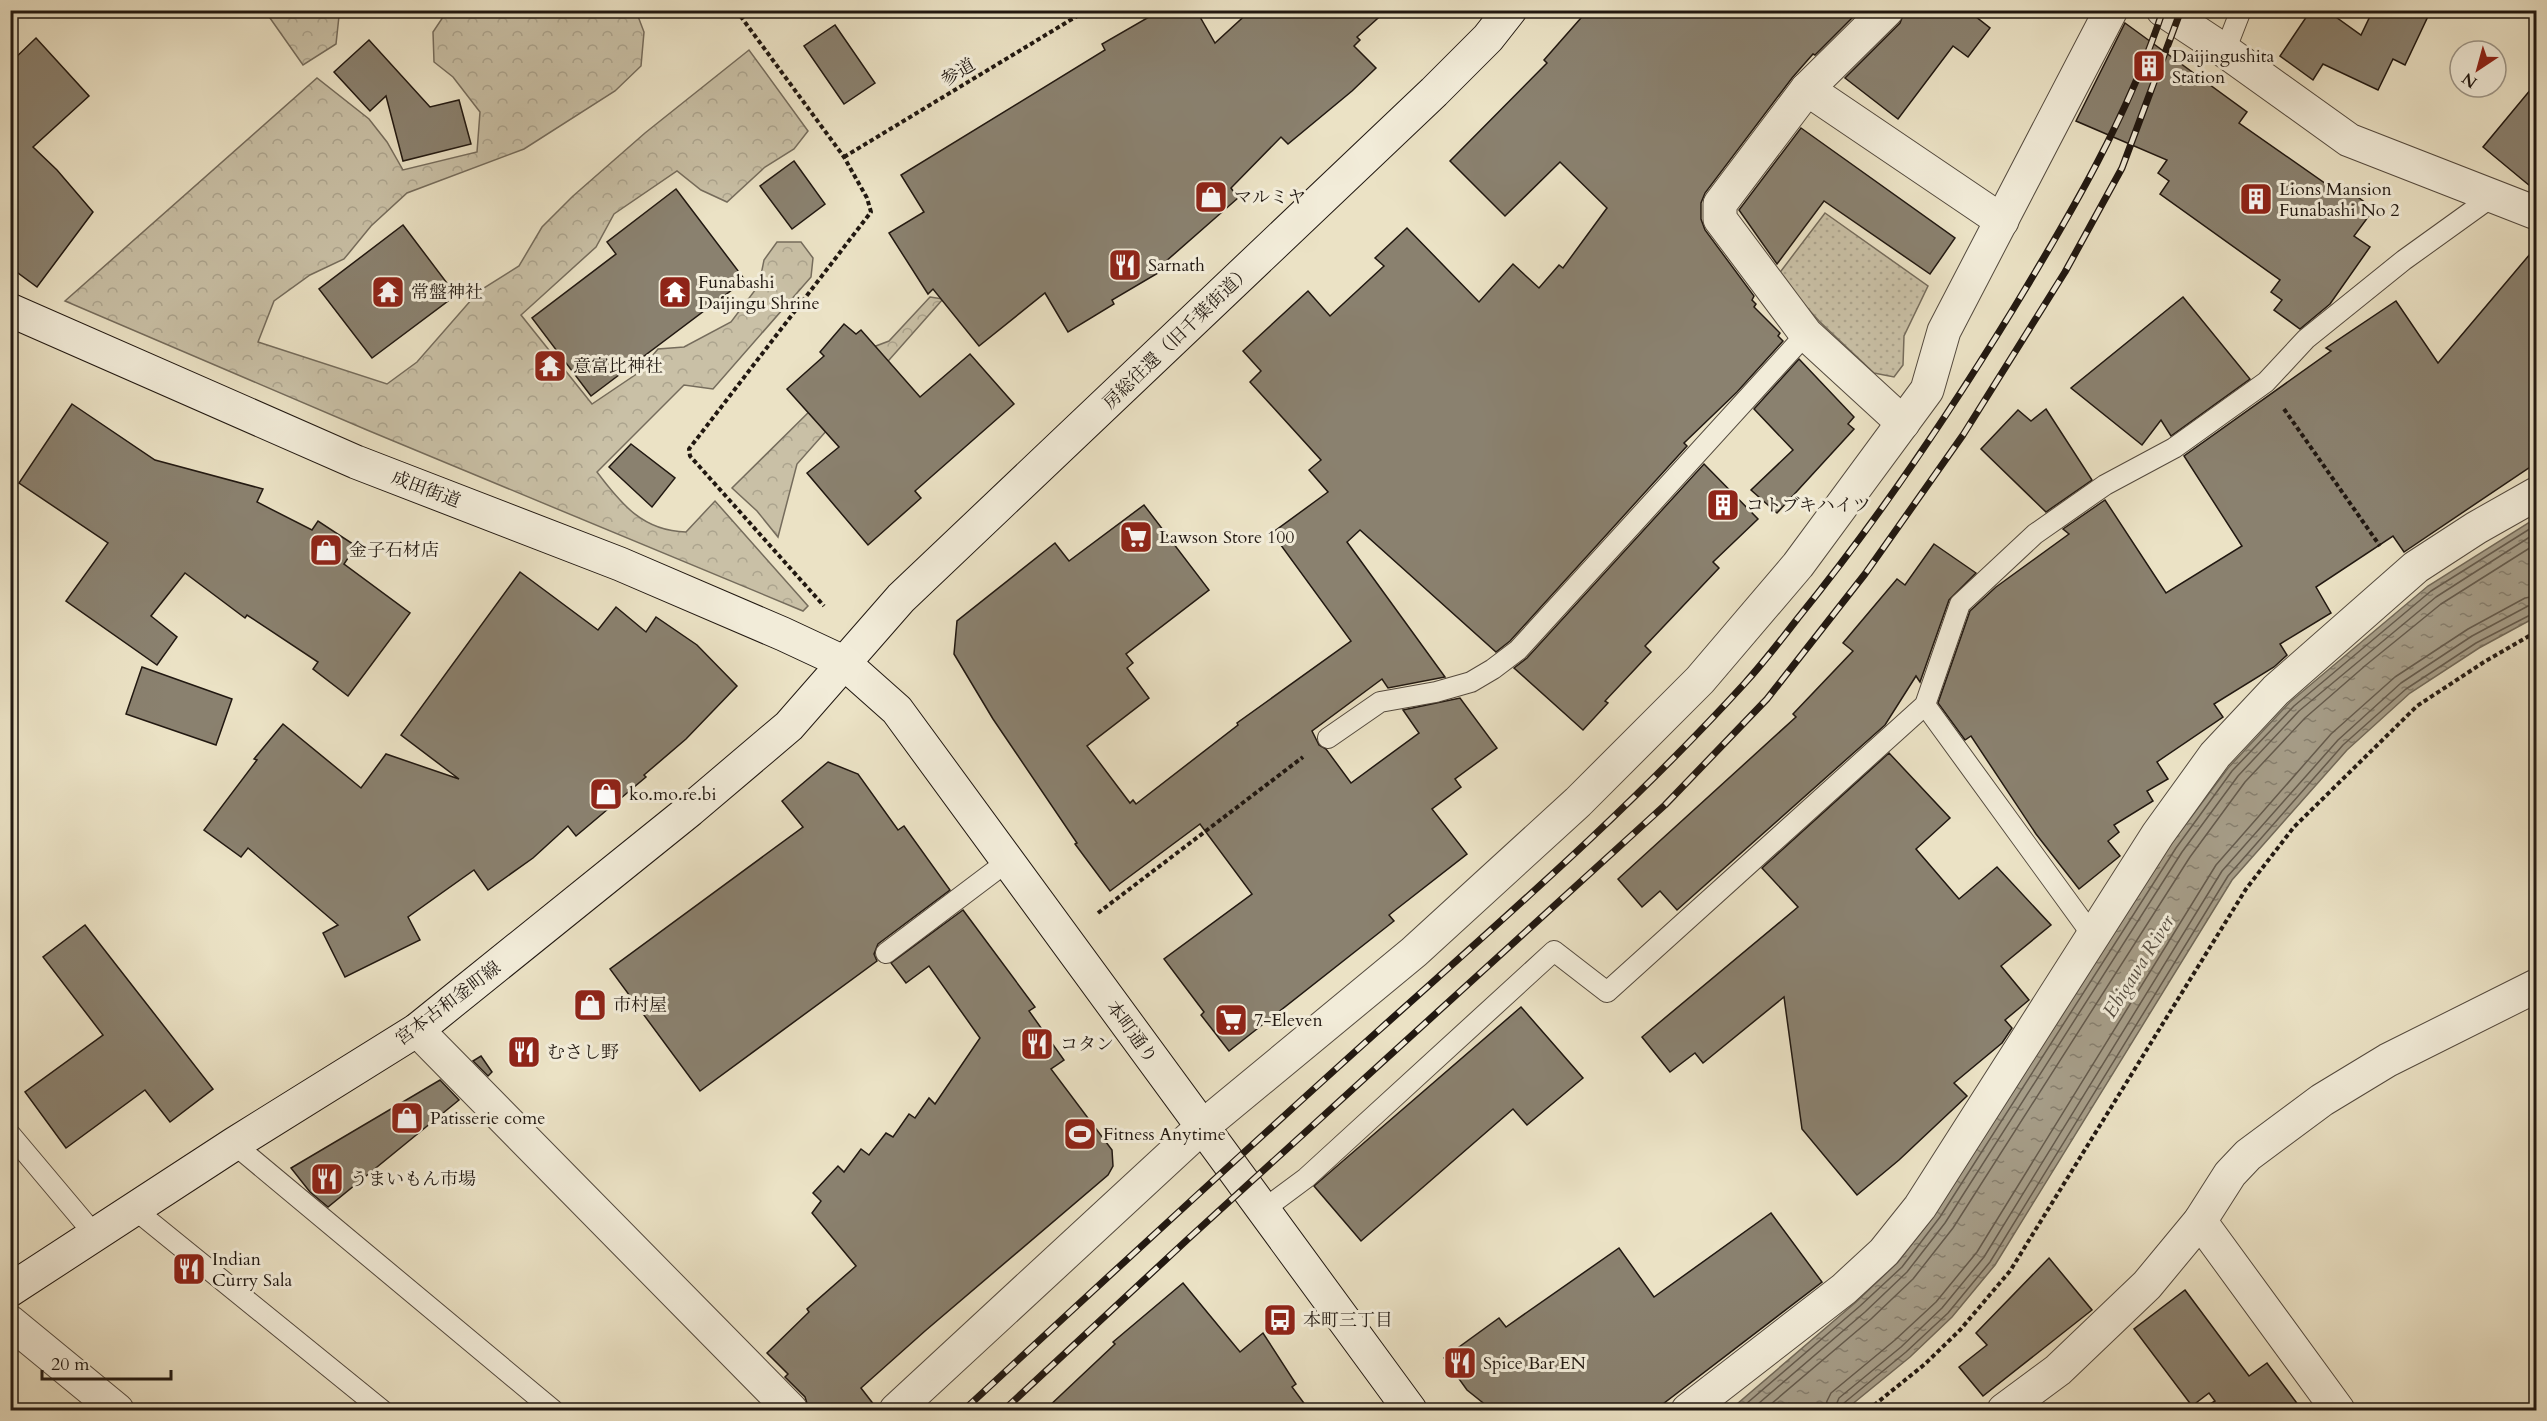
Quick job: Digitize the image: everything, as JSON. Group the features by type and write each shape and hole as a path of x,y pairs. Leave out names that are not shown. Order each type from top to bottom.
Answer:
{"street":[{"name":"房総往還（旧千葉街道）","path":"843,662 901,598 1434,92 1488,38 1510,10"},
{"path":"1887,10 1807,89 1720,204 1720,219 1806,334 1903,423"},
{"path":"897,1410 1201,1128 1414,952 1578,802 1701,680 1798,565 1928,390 1944,332 2110,10"},
{"path":"2163,10 2225,51 2349,140 2536,213"},
{"path":"1807,89 2002,221"},
{"name":"成田街道","path":"10,310 356,462 620,564 843,662"},
{"path":"1689,1410 1844,1289 1884,1252 1920,1207 2158,834 2215,755 2276,690 2416,567 2476,528 2536,495"},
{"name":"本町通り","path":"843,662 897,710 1201,1128 1410,1410"},
{"name":"宮本古和釜町線","path":"10,1290 234,1143 417,1030 580,901 789,726 843,662"},
{"path":"2004,1410 2058,1370 2147,1285 2200,1221 2230,1174 2248,1155 2322,1100 2388,1060 2536,986"},
{"path":"417,1030 791,1410"},
{"path":"2200,1221 2338,1410"},
{"path":"10,1322 117,1410"}],"lane":[{"path":"2225,51 2241,10"},
{"path":"1263,1210 1306,1178 1554,951 1607,992 1925,705 1960,604 2043,528 2105,484 2174,448 2266,382 2306,339 2404,260 2493,196"},
{"path":"1328,738 1380,702 1436,692 1471,682 1518,650 1806,334"},
{"path":"1925,705 2093,936"},
{"path":"886,953 1008,861"},
{"path":"10,1134 95,1235"},
{"path":"234,1143 553,1410"},
{"path":"133,1208 382,1410"}],"path":[{"path":"736,10 843,157 867,198 871,212 689,449 690,456 824,606"},
{"name":"参道","path":"843,157 1087,10"},
{"path":"2266,382 2403,578"},
{"path":"1868,1410 1925,1364 1960,1330 2010,1271 2246,889 2294,827 2417,706 2536,632"},
{"path":"1098,913 1328,738"}],"green space":[{"path":"265,11 336,11 339,16 336,44 303,65"},
{"path":"447,11 636,11 644,32 641,66 615,91 524,149 407,193 371,226 344,259 310,275 274,301 258,342 387,384 417,362 479,291 519,266 542,227 573,196 645,133 749,50 808,131 794,149 765,167 727,202 701,190 677,171 614,214 596,247 521,315 592,404 638,373 658,349 684,347 731,322 759,285 764,260 777,242 801,242 813,258 811,277 713,389 684,385 597,472 624,505 634,514 657,527 686,532 715,501 808,606 803,611 367,430 65,301 317,78 369,119 387,142 403,170 477,152 480,112 453,77 434,62 433,32"},
{"path":"1825,213 1928,286 1904,336 1903,365 1894,377 1874,373 1819,321 1778,275"},
{"path":"930,297 943,299 797,464 778,537 757,511 732,488 821,400 868,349 889,341"}],"water":[{"name":"Ebigawa River","path":"2536,518 2536,617 2479,648 2410,693 2347,750 2232,880 1995,1265 1952,1317 1910,1357 1845,1410 1730,1410 1856,1302 1898,1262 1935,1214 2171,844 2228,768 2290,702 2428,586"}],"building":[{"path":"1161,10 1196,10 1215,43 1251,10 1387,10 1357,37 1360,40 1354,46 1376,68 1288,144 1281,137 1231,188 1238,198 1156,270 1158,273 1112,300 1114,304 1068,332 1045,293 979,346 933,289 928,294 889,233 924,212 901,175 1105,50 1102,44"},
{"path":"1588,10 1860,10 1815,55 1813,54 1792,78 1705,193 1701,203 1701,219 1705,230 1754,296 1752,300 1756,304 1754,307 1780,333 1778,336 1783,341 1737,392 1684,443 1687,446 1510,641 1496,652 1360,530 1347,542 1445,677 1388,688 1382,679 1312,731 1319,745 1326,749 1351,783 1419,733 1403,710 1460,698 1497,748 1455,779 1461,787 1432,809 1467,854 1389,915 1394,921 1229,1051 1201,1015 1204,1012 1164,959 1252,894 1200,824 1110,891 1075,844 1077,843 993,719 954,654 957,621 1055,543 1069,561 1144,505 1209,590 1126,654 1133,663 1127,668 1149,698 1087,746 1130,803 1133,800 1136,804 1238,725 1237,723 1351,641 1272,533 1328,492 1309,470 1321,460 1250,382 1261,371 1243,351 1308,291 1330,316 1384,266 1375,258 1407,228 1479,302 1513,264 1539,288 1559,265 1563,268 1607,208 1560,162 1505,216 1450,161 1547,63 1544,60"},
{"path":"1905,10 1979,10 1975,16 1990,28 1968,57 1953,46 1898,119 1845,78 1900,23"},
{"path":"2311,10 2326,10 2361,35 2373,10 2431,10 2405,65 2393,59 2378,90 2323,64 2313,80 2280,56"},
{"path":"2125,23 2247,112 2239,123 2339,193 2344,187 2374,209 2354,236 2370,247 2330,304 2300,329 2274,310 2282,300 2271,292 2280,280 2160,194 2169,181 2158,173 2167,160 2076,121"},
{"path":"835,25 875,83 844,104 804,46"},
{"path":"36,38 89,96 33,147 57,170 93,212 37,287 10,267 11,62"},
{"path":"369,40 430,107 459,100 471,144 403,161 386,96 370,111 334,72"},
{"path":"2536,83 2536,191 2483,147"},
{"path":"1801,128 1955,238 1930,274 1824,201 1777,264 1739,210"},
{"path":"794,161 825,204 792,229 760,186"},
{"name":"Funabashi Daijingu Shrine","path":"676,189 745,280 591,396 532,318 616,254 607,242"},
{"name":"常盤神社","path":"403,225 456,295 372,358 319,289"},
{"path":"2536,247 2536,463 2404,552 2393,536 2316,587 2331,613 2280,644 2287,655 2274,667 2214,704 2223,717 2157,762 2168,779 2147,791 2153,801 2114,825 2119,832 2108,841 2120,856 2079,889 2036,834 1971,736 1965,740 1938,703 1970,611 1996,587 2069,534 2063,529 2105,500 2166,593 2242,546 2184,456 2331,351 2326,348 2396,301 2438,363"},
{"path":"2183,297 2250,379 2171,436 2161,420 2142,445 2071,388"},
{"path":"844,324 856,334 861,330 920,397 970,354 1014,404 915,491 921,498 868,545 807,473 839,447 787,389 824,356 820,352"},
{"path":"1799,359 1854,417 1848,424 1854,429 1777,513 1751,490 1793,450 1754,409"},
{"path":"72,404 155,460 263,489 257,502 312,530 318,521 356,546 344,564 410,613 348,696 313,669 318,662 247,615 245,618 185,573 151,616 177,637 157,665 66,601 108,543 19,483"},
{"path":"2046,409 2092,480 2046,512 1981,449 2018,410 2031,421"},
{"path":"631,444 675,478 652,507 609,467"},
{"path":"1704,464 1758,519 1713,562 1719,568 1645,646 1651,652 1605,701 1608,703 1583,730 1514,668 1527,658"},
{"path":"1934,544 1976,573 1949,600 1920,682 1916,676 1885,725 1677,910 1660,891 1642,907 1618,879 1796,717 1793,714 1853,651 1843,643 1897,579 1905,585"},
{"path":"520,572 598,630 616,607 646,632 656,617 697,645 737,686 686,739 644,775 646,777 576,836 568,826 533,858 488,890 474,870 408,917 420,940 345,977 323,933 338,925 248,848 241,857 204,830 257,760 254,759 283,724 361,788 386,754 459,779 401,735"},
{"path":"142,667 232,699 216,745 126,714"},
{"path":"1889,753 1950,818 1916,849 1959,899 1997,867 2051,925 2001,966 2029,1000 2005,1020 2012,1028 2002,1043 1954,1083 1967,1096 1899,1160 1857,1195 1802,1129 1784,997 1703,1063 1695,1053 1670,1072 1642,1037 1798,907 1762,868"},
{"path":"828,762 858,774 898,830 904,826 950,890 878,944 874,954 877,961 700,1091 610,969 803,827 782,801"},
{"path":"963,910 1035,1007 1029,1011 1064,1060 1051,1069 1112,1150 1113,1166 1108,1175 861,1388 878,1410 809,1410 805,1397 785,1377 788,1374 767,1353 809,1312 807,1309 856,1266 812,1213 821,1201 813,1193 838,1166 844,1172 861,1149 869,1155 886,1133 893,1137 909,1114 915,1118 929,1098 935,1104 980,1038 929,966 906,983 891,963"},
{"path":"85,925 213,1089 170,1122 145,1090 66,1148 25,1092 103,1035 43,957"},
{"path":"1521,1007 1583,1078 1527,1125 1513,1109 1361,1241 1314,1186"},
{"path":"481,1056 492,1072 488,1076 473,1061"},
{"path":"440,1080 459,1100 328,1207 310,1192 291,1168"},
{"path":"1771,1213 1822,1282 1655,1410 1492,1410 1467,1390 1444,1358 1499,1318 1506,1327 1619,1248 1654,1297"},
{"path":"2049,1258 2092,1310 1983,1396 1959,1367 1987,1345 1976,1333"},
{"path":"1183,1283 1240,1352 1263,1333 1296,1384 1292,1387 1309,1410 1045,1410 1115,1344 1113,1342"},
{"path":"2185,1290 2249,1376 2267,1363 2302,1410 2201,1410 2215,1401 2209,1393 2192,1406 2134,1329"}],"railway":[{"path":"964,1410 1222,1172 1566,862 1702,729 1759,667 1856,544 1937,429 2012,311 2096,165 2133,89 2163,10"},
{"path":"1004,1410 1188,1239 1665,805 1767,699 1865,574 1963,435 2065,272 2122,168 2181,10"}],"place":[{"name":"Daijingushita Station","path":"2149,66"},
{"name":"マルミヤ","path":"1211,197"},
{"name":"Lions Mansion Funabashi No 2","path":"2256,199"},
{"name":"Sarnath","path":"1125,265"},
{"name":"常盤神社","path":"388,292"},
{"name":"Funabashi Daijingu Shrine","path":"675,292"},
{"name":"意富比神社","path":"550,366"},
{"name":"コトブキハイツ","path":"1723,505"},
{"name":"Lawson Store 100","path":"1136,537"},
{"name":"金子石材店","path":"326,550"},
{"name":"ko.mo.re.bi","path":"606,794"},
{"name":"市村屋","path":"590,1005"},
{"name":"7-Eleven","path":"1231,1020"},
{"name":"コタン","path":"1037,1044"},
{"name":"むさし野","path":"524,1052"},
{"name":"Patisserie come","path":"407,1118"},
{"name":"Fitness Anytime","path":"1080,1134"},
{"name":"うまいもん市場","path":"327,1179"},
{"name":"Indian Curry Sala","path":"189,1269"},
{"name":"本町三丁目","path":"1280,1320"},
{"name":"Spice Bar EN","path":"1460,1363"}]}
